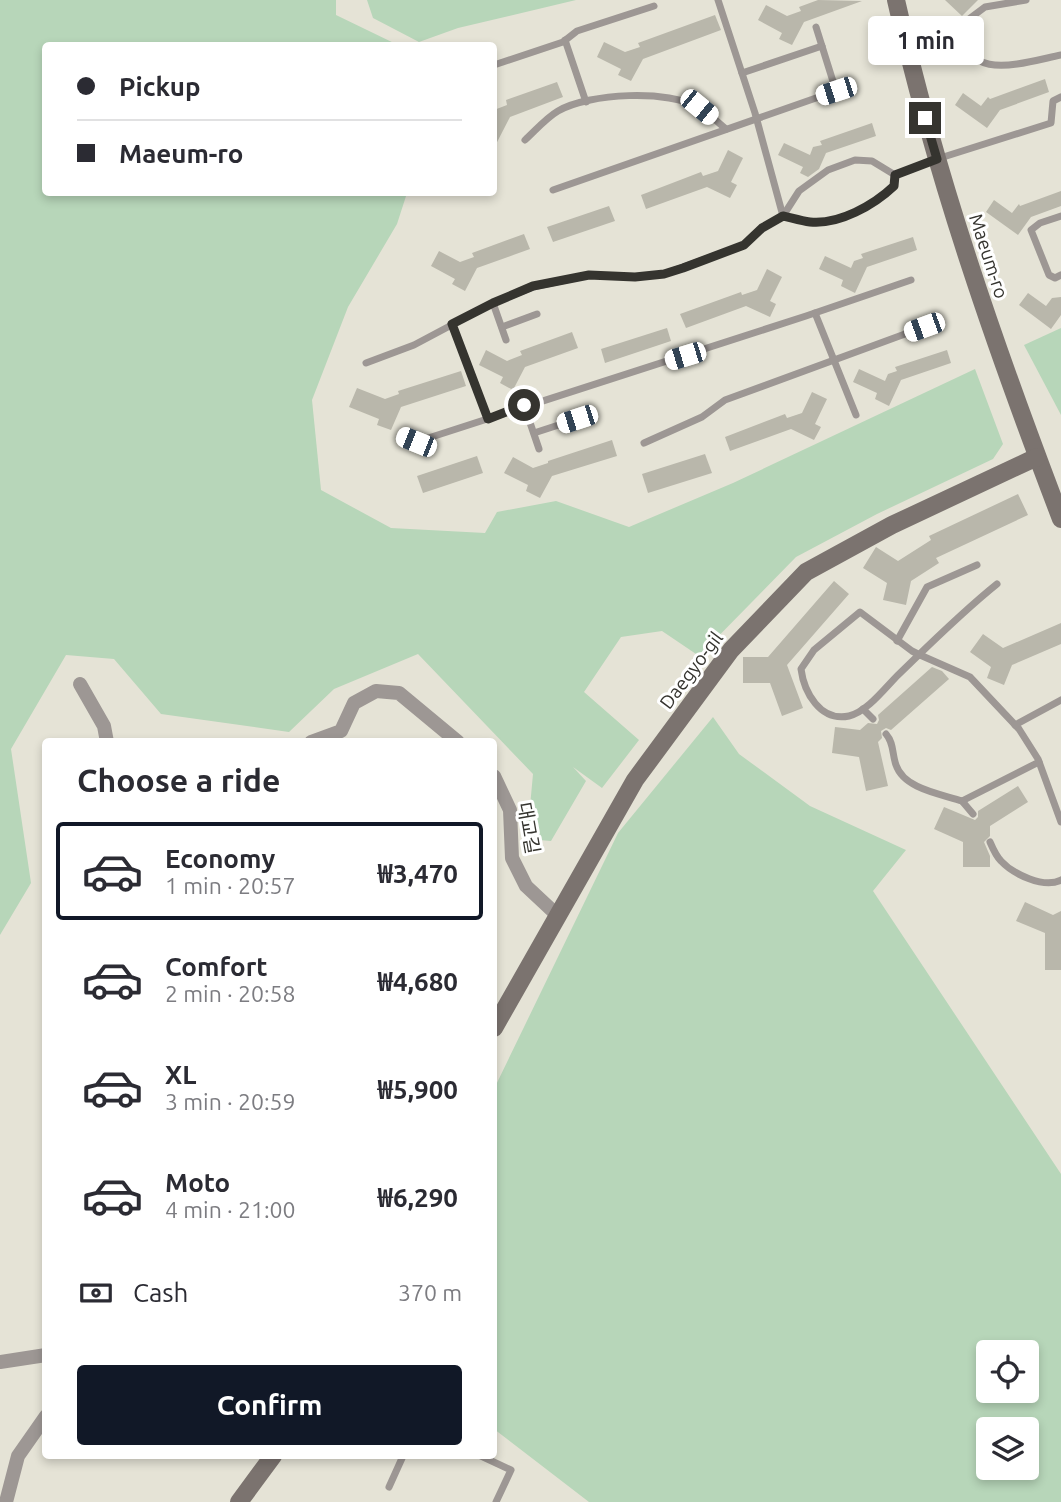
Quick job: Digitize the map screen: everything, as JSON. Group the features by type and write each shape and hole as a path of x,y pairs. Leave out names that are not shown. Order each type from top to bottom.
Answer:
{"street":[{"name":"Maeum-ro","path":"895,0 913,77 963,249 1061,519"},
{"name":"Daegyo-gil","path":"497,1023 635,780 731,650 806,572 892,525 1037,457"},
{"path":"80,684 104,726 106,738"},
{"path":"322,738 341,731 354,703 376,691 399,693 453,738"},
{"name":"대교길","path":"497,782 510,810 512,858 526,886 557,915"},
{"path":"0,1362 42,1356"},
{"path":"6,1502 18,1456 42,1422"},
{"path":"239,1502 271,1459"}],"lane":[{"path":"718,0 756,118 783,216"},
{"path":"1026,0 985,7 969,19 965,38 973,58 984,64 1001,67 1061,55"},
{"path":"497,64 565,40 577,32 654,6"},
{"path":"553,190 836,91 816,27"},
{"path":"565,40 586,102"},
{"path":"742,73 822,46"},
{"path":"525,140 558,111 586,102 622,96 656,95 699,107 726,129"},
{"path":"895,175 1051,123 1054,102 1061,97"},
{"path":"366,363 414,345 493,303 533,286 589,275 635,277 664,274 744,245 762,228 783,216 799,191 828,170 855,160 872,161 895,175"},
{"path":"783,216 812,223 836,218 878,200 894,186 895,175"},
{"path":"1061,216 1040,223 1031,230 1049,275 1055,278 1061,275"},
{"path":"400,436 416,442 911,280"},
{"path":"493,303 506,340"},
{"path":"815,313 856,415"},
{"path":"502,327 537,314"},
{"path":"452,324 488,419"},
{"path":"644,443 702,417 725,400 924,327"},
{"path":"524,405 539,449"},
{"path":"534,433 577,419"},
{"path":"897,641 927,587 977,565"},
{"path":"997,584 920,655 863,709 849,716 831,715 817,707 803,686 801,669 814,650 860,612 920,655 970,677 1015,725 1039,762 1061,822"},
{"path":"1015,725 1061,700"},
{"path":"863,709 873,719"},
{"path":"886,734 892,740 897,769 905,779 929,791 962,801 973,814"},
{"path":"962,801 1039,762"},
{"path":"990,842 1003,864 1039,883 1054,884 1061,880"},
{"path":"388,1487 402,1459"},
{"path":"487,1459 511,1470 496,1502"}],"green space":[{"path":"0,0 336,0 336,15 392,42 42,42 42,196 406,196 397,224 348,307 312,400 321,490 391,528 485,533 497,512 556,501 629,527 733,483 975,369 1003,444 993,459 877,514 796,557 699,656 662,631 621,637 584,692 639,740 602,788 573,767 586,781 551,841 527,839 533,774 418,654 334,689 289,732 161,714 114,659 66,655 11,749 31,883 0,935"},
{"path":"367,0 576,0 458,28 419,42 373,18"},
{"path":"1061,328 1061,415 1024,345"},
{"path":"713,717 739,754 810,806 906,850 873,891 1061,1174 1061,1502 589,1502 497,1431 497,1083 618,833"}],"building":[{"path":"818,0 862,1 804,22 792,45 779,39 782,33 758,20 766,5 787,16 801,11 799,7"},
{"path":"945,0 978,0 962,16"},
{"path":"715,15 721,30 643,59 631,81 618,75 621,69 597,57 604,42 625,52 640,47 638,43"},
{"path":"1045,79 1049,92 1000,110 987,128 955,105 963,93 981,106 988,97 990,99"},
{"path":"557,82 563,97 510,117 497,142 497,109 507,105 506,100"},
{"path":"872,123 876,136 826,153 819,169 808,177 800,173 803,167 778,155 784,143 810,155 813,147 822,145 820,141"},
{"path":"728,150 743,158 731,182 737,185 730,198 707,187 646,209 641,195 701,172 703,176 718,171"},
{"path":"1061,191 1061,206 1031,217 1018,235 986,212 994,200 1012,213 1019,204 1020,206"},
{"path":"609,206 615,221 553,242 547,227"},
{"path":"524,234 530,249 477,268 465,291 452,284 455,279 431,266 439,251 460,262 474,257 472,253"},
{"path":"913,237 917,250 867,267 855,293 841,286 843,280 819,269 825,256 851,268 854,261 863,258 861,254"},
{"path":"767,269 782,277 770,301 776,304 770,317 746,306 686,328 680,314 741,292 742,295 757,290"},
{"path":"1028,293 1046,306 1052,298 1061,297 1061,315 1051,329 1019,305"},
{"path":"667,328 671,341 605,363 601,349"},
{"path":"572,332 578,348 525,367 513,390 500,383 503,377 479,365 486,350 507,361 522,355 520,351"},
{"path":"947,350 951,363 901,380 889,406 875,399 877,393 853,382 859,369 885,381 888,374 897,371 895,367"},
{"path":"461,371 466,386 401,407 391,430 377,425 379,419 349,407 357,388 385,399 399,394 398,391"},
{"path":"812,392 827,399 815,424 821,427 814,440 791,429 730,451 725,437 785,414 787,418 802,413"},
{"path":"612,440 617,456 552,476 540,498 526,491 528,485 504,473 513,457 533,468"},
{"path":"705,454 712,473 648,493 642,474"},
{"path":"477,456 483,473 423,493 417,476"},
{"path":"1018,494 1028,515 936,558 939,563 911,581 906,605 883,600 887,583 863,568 876,547 898,561 931,540 929,536"},
{"path":"834,581 849,594 787,665 803,708 782,716 770,683 743,683 743,657 768,657"},
{"path":"1061,623 1061,644 1012,665 1004,685 987,678 991,667 970,652 983,634 1003,648"},
{"path":"932,667 942,671 949,679 891,730 886,728 881,731 882,738 878,742 888,786 866,791 859,757 832,753 835,727 860,730 868,723 877,724 878,715"},
{"path":"1018,786 1028,802 990,826 990,836 984,842 990,856 990,867 963,867 963,842 934,829 944,807 975,820 978,811"},
{"path":"1025,902 1053,915 1061,911 1061,970 1045,970 1045,933 1016,921"}],"route":[{"path":"524,405 488,419 452,324 533,286 589,275 635,277 664,274 683,268 744,245 762,228 783,216 812,223 856,211 878,200 894,186 895,175 937,159 925,118"}]}
